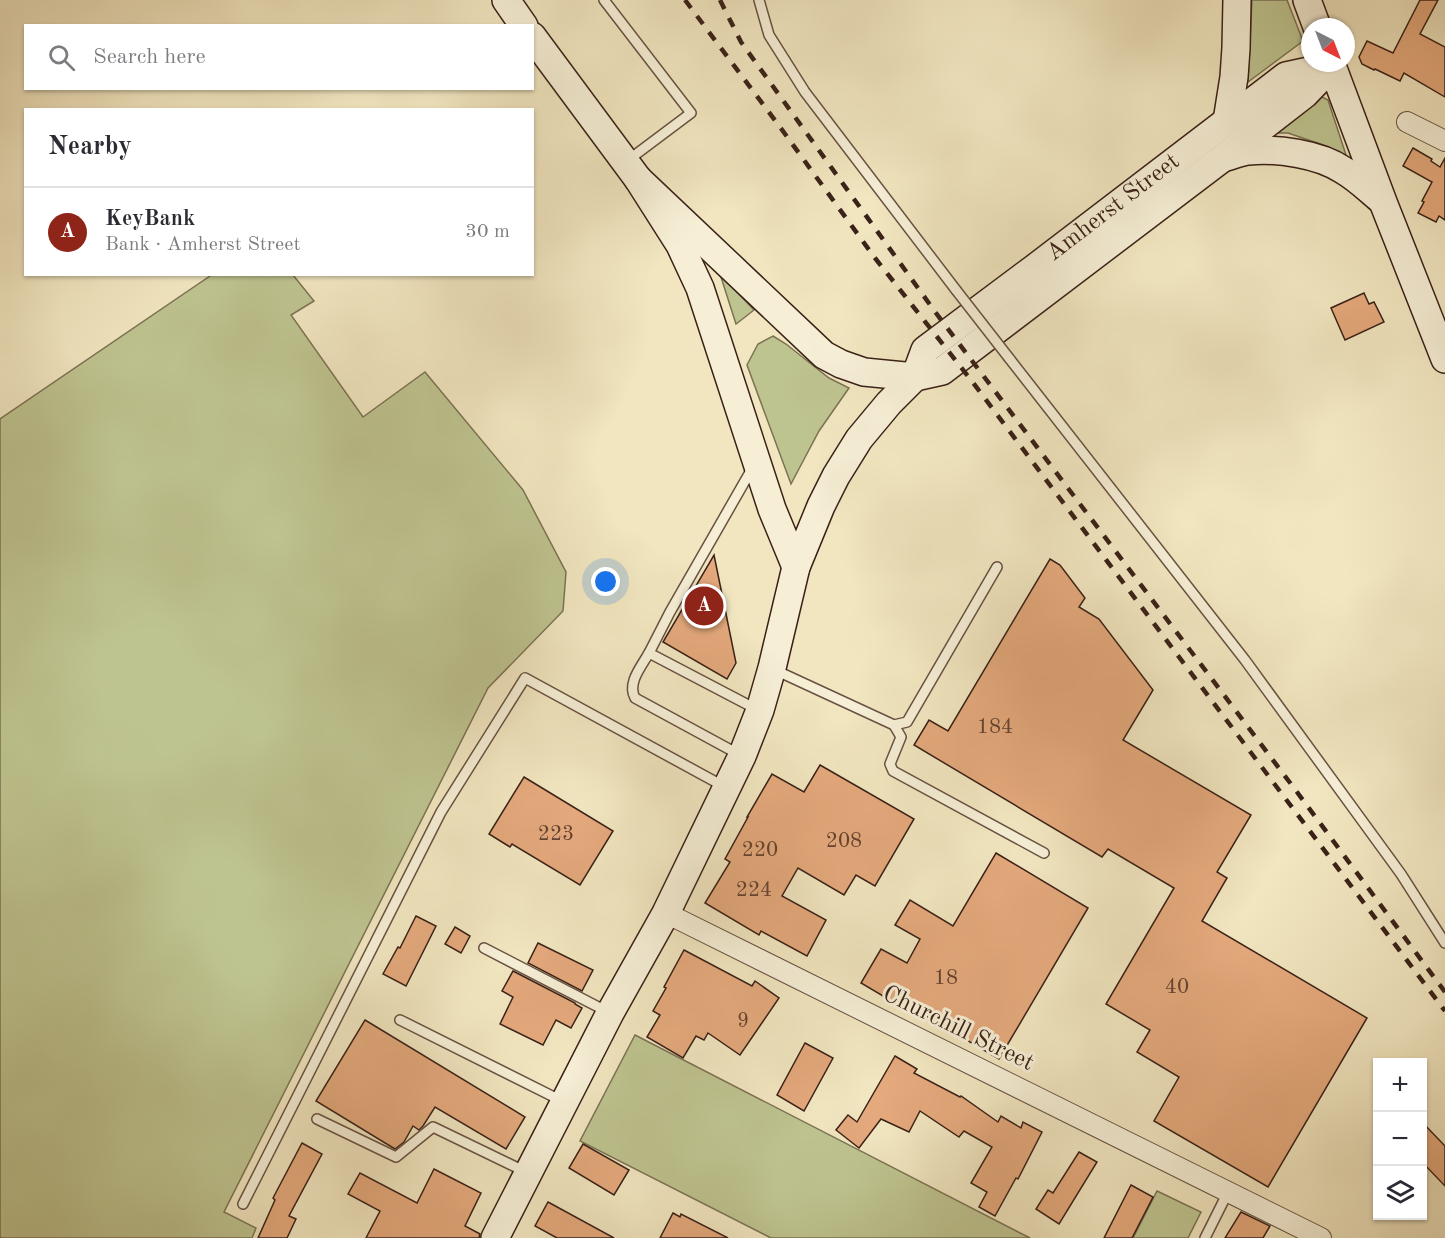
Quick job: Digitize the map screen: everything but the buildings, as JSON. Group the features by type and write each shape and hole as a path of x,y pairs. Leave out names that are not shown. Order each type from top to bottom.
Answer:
{"street":[{"path":"506,0 523,24"},
{"path":"1227,121 1234,77 1237,0"},
{"path":"1307,0 1314,18"},
{"path":"534,39 632,171 680,245 700,288 772,509 796,567"},
{"name":"Amherst Street","path":"502,1236 528,1173 610,1013 666,913 742,756 760,710 772,668 796,567 821,506 836,476 859,440 889,403 915,377 925,350 1286,76 1303,72"},
{"name":"Amherst Street","path":"915,377 942,371 1305,94 1325,72"},
{"path":"1335,72 1445,359"},
{"path":"1407,122 1445,141"},
{"path":"1224,157 1248,151 1281,151 1310,156 1342,168 1383,202"},
{"path":"632,171 824,355 864,372 915,377"},
{"name":"Churchill Street","path":"666,913 1321,1238"}],"lane":[{"path":"604,0 691,113 632,171"},
{"path":"759,0 769,35 805,92 956,290 1245,660 1401,874 1445,943"},
{"path":"742,756 635,698 631,692 632,685 670,612 756,462"},
{"path":"894,725 907,722 997,567"},
{"path":"649,653 760,710"},
{"path":"772,668 894,725 901,737 890,765 893,771 1044,853"},
{"path":"243,1204 441,812 525,678 727,788"},
{"path":"484,948 610,1013"},
{"path":"400,1020 564,1102"},
{"path":"317,1119 396,1157 433,1127 528,1173"},
{"path":"1205,1238 1228,1191"}],"green space":[{"path":"1252,0 1287,0 1301,36 1301,42 1248,82"},
{"path":"1320,96 1328,100 1347,158 1329,147 1288,133 1266,133"},
{"path":"720,274 754,310 736,324"},
{"path":"210,276 294,276 314,301 291,315 363,417 425,372 523,490 566,572 563,611 488,688 224,1212 256,1228 252,1238 0,1237 0,419"},
{"path":"773,336 829,378 849,388 819,431 791,484 747,365 758,344"},
{"path":"635,1035 1030,1238 771,1238 580,1141"},
{"path":"1157,1191 1201,1212 1188,1238 1133,1238"}],"railway":[{"path":"685,0 875,258 971,380 1445,1011"},
{"path":"720,0 741,42 936,313 1445,992"}],"place":[{"name":"KeyBank","path":"704,606"}]}
